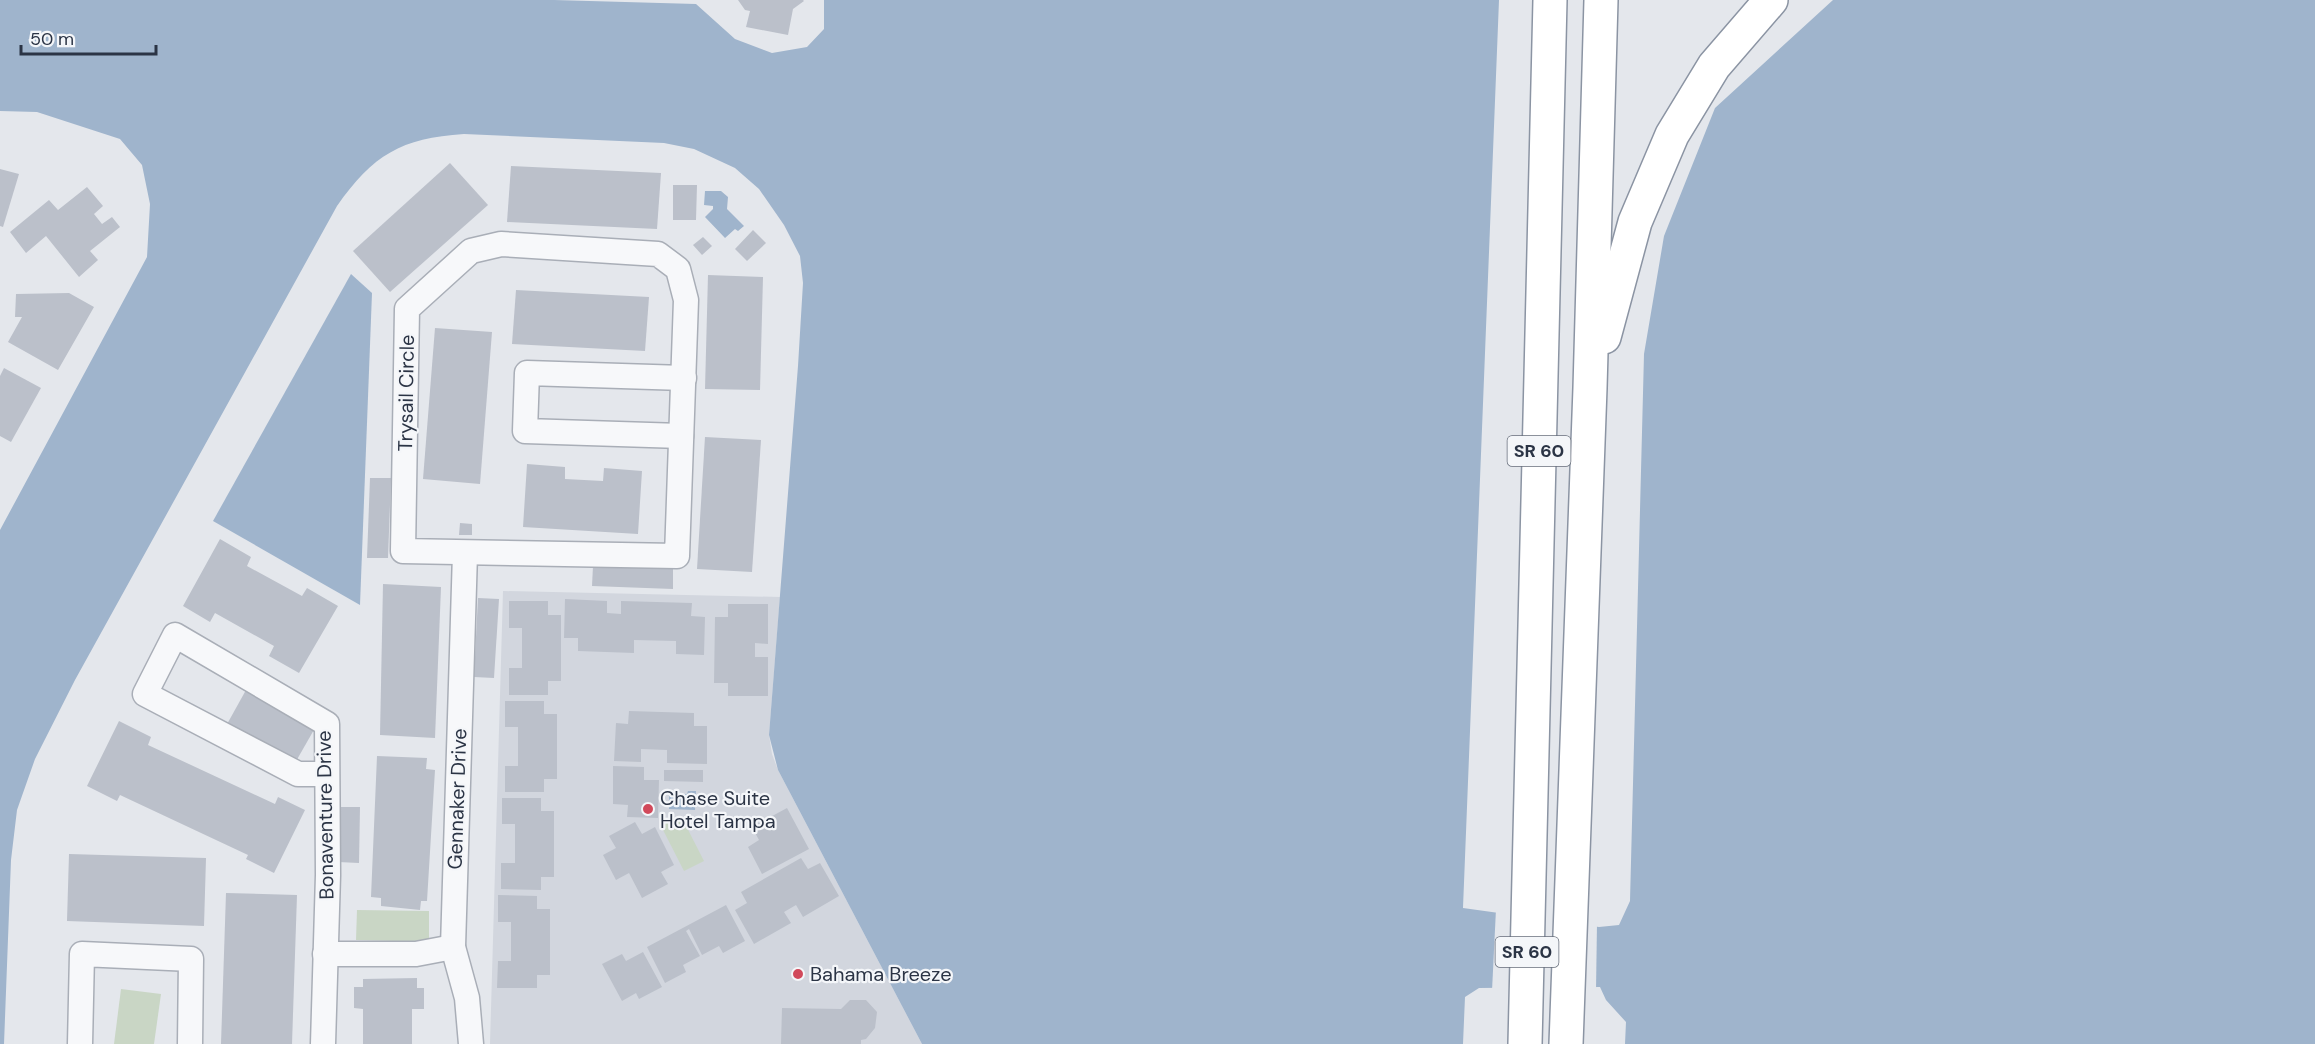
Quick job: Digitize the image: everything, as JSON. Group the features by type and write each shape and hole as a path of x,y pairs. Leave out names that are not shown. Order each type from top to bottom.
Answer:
{"highway":[{"name":"SR 60","path":"1525,1044 1550,0"},
{"name":"SR 60","path":"1566,1044 1590,388 1601,0"},
{"path":"1590,388 1635,222 1672,135 1714,66 1771,0"}],"street":[{"name":"Trysail Circle","path":"501,244 658,254 678,269 686,300 684,378 677,556 403,551 407,309 471,251 501,244"},
{"path":"681,436 525,431 527,373 684,378"},
{"name":"Gennaker Drive","path":"465,553 453,947 466,998 471,1044"},
{"name":"Bonaventure Drive","path":"323,1044 325,954 327,774 327,724 175,635 145,693 298,774 327,774"},
{"path":"325,954 416,954 453,947"},
{"path":"80,1044 82,954 191,959 190,1044"}],"shaded area":[{"name":"Chase Suite Hotel Tampa","path":"503,591 780,597 769,735 772,754 778,770 922,1044 490,1044"}],"green space":[{"path":"681,816 704,861 684,871 661,826"},
{"path":"357,910 429,911 429,942 356,940"},
{"path":"121,989 161,994 154,1044 114,1044"}],"water":[{"path":"0,0 554,0 696,4 735,39 772,53 807,47 824,29 824,0 1499,0 1463,908 1599,927 1619,925 1630,901 1644,354 1664,236 1715,108 1833,0 2315,0 2315,1044 1625,1044 1626,1022 1606,1000 1600,987 1479,988 1465,997 1463,1044 922,1044 778,770 769,735 798,366 803,283 800,256 784,225 759,189 735,168 694,149 664,143 464,134 423,140 390,152 363,174 337,206 75,680 35,759 17,810 11,860 4,1044 0,1044 0,530 147,257 150,204 142,165 120,139 37,112 0,111"},
{"path":"705,191 721,191 728,197 727,209 744,226 738,231 735,229 725,238 705,217 713,206 704,205"},
{"path":"351,274 372,293 360,605 213,521"},
{"path":"688,791 696,791 695,810 669,809 669,796 682,797"}],"pier":[{"path":"1496,909 1597,923 1596,990 1492,991"}],"building":[{"path":"738,0 804,1 793,9 788,35 746,27 750,11 745,10"},
{"path":"450,163 488,205 390,292 353,251"},
{"path":"511,166 661,173 657,229 507,222"},
{"path":"0,169 19,174 3,227 0,226"},
{"path":"673,185 697,185 696,220 673,220"},
{"path":"87,187 103,206 94,214 102,224 112,217 120,227 90,251 98,260 79,277 46,236 26,253 10,232 49,200 58,210"},
{"path":"753,230 766,243 747,261 735,249"},
{"path":"703,237 712,246 702,255 693,245"},
{"path":"708,275 763,277 760,390 705,389"},
{"path":"516,290 649,297 645,351 512,344"},
{"path":"69,293 94,307 58,370 8,342 22,317 15,317 16,294"},
{"path":"435,328 492,332 480,484 423,479"},
{"path":"4,368 41,388 11,442 0,436 0,376"},
{"path":"705,437 761,440 752,572 697,569"},
{"path":"527,464 565,467 565,479 603,481 604,468 642,471 638,534 523,527"},
{"path":"370,478 391,478 388,558 367,558"},
{"path":"460,523 472,524 472,535 459,535"},
{"path":"220,539 251,557 247,566 302,596 307,588 338,606 299,673 269,656 274,646 215,613 210,622 183,606"},
{"path":"593,566 673,569 673,589 592,586"},
{"path":"383,584 441,587 435,738 380,735"},
{"path":"478,598 499,599 494,678 474,677"},
{"path":"565,599 607,601 607,613 621,614 621,601 692,603 691,616 705,617 704,655 676,654 676,641 634,640 634,653 578,651 578,638 564,638"},
{"path":"509,601 548,601 548,615 561,615 561,681 548,681 548,695 509,695 509,668 522,668 522,628 509,628"},
{"path":"728,604 768,604 768,644 755,643 755,657 768,657 768,696 728,696 728,683 714,683 715,617 728,617"},
{"path":"246,690 315,728 295,763 226,726"},
{"path":"505,701 544,701 544,714 557,714 557,779 544,779 544,792 505,792 505,766 518,766 518,727 505,727"},
{"path":"629,711 694,713 694,726 707,726 707,764 667,763 667,750 641,749 641,762 614,761 616,723 628,724"},
{"path":"119,721 151,737 148,745 275,804 278,797 305,810 274,873 246,859 248,855 120,795 117,801 87,786"},
{"path":"377,756 427,758 426,769 435,770 427,901 421,901 420,910 381,906 381,898 371,897"},
{"path":"613,766 644,767 644,780 659,780 658,818 627,817 628,805 613,804"},
{"path":"664,770 703,770 703,782 664,781"},
{"path":"502,798 541,798 541,811 554,811 554,877 541,877 541,890 501,889 501,863 515,863 515,824 502,824"},
{"path":"339,807 360,807 359,863 338,862"},
{"path":"787,808 809,849 762,874 748,847 759,840 752,827"},
{"path":"635,822 642,834 655,827 674,865 661,872 668,884 642,898 629,873 616,880 603,855 616,848 609,836"},
{"path":"69,854 206,858 204,926 67,921"},
{"path":"801,858 808,869 820,863 839,896 803,917 796,905 784,912 791,923 754,944 735,910 747,903 741,892"},
{"path":"226,893 297,895 292,1044 221,1044"},
{"path":"498,895 537,896 537,909 550,909 550,975 537,975 537,988 497,988 498,961 511,961 511,922 498,922"},
{"path":"726,905 745,941 723,953 719,946 702,955 689,929 686,931 700,956 683,965 686,972 665,983 647,947"},
{"path":"643,952 662,987 639,999 636,993 622,1001 602,964 622,954 626,961"},
{"path":"417,978 417,988 424,988 424,1009 412,1009 412,1044 363,1044 363,1009 354,1008 354,987 363,987 363,979"},
{"name":"Bahama Breeze","path":"850,1000 866,1000 877,1012 875,1028 866,1039 861,1040 861,1044 781,1044 782,1008 841,1009"}],"place":[{"name":"Chase Suite Hotel Tampa","path":"648,809"},
{"name":"Bahama Breeze","path":"798,974"}]}
